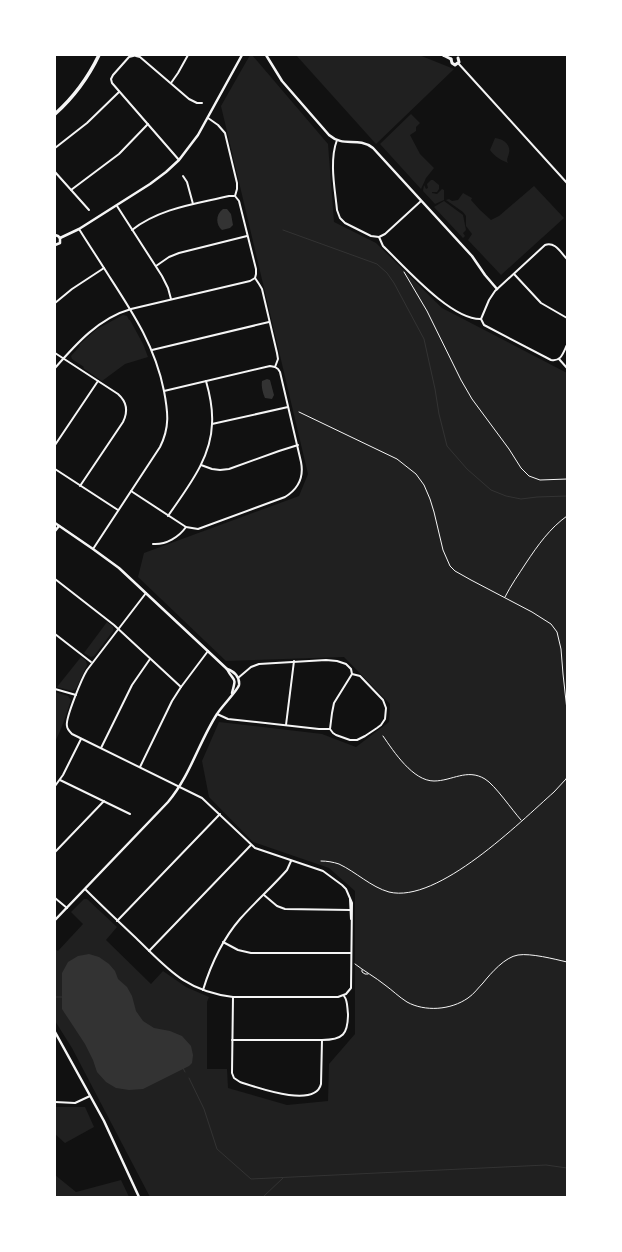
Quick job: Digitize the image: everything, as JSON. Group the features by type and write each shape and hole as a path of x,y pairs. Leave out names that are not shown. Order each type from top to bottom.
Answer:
{"highway":[{"path":"55,114 82,84 99,55"}],"main road":[{"path":"443,55 451,59 453,64 458,64 460,56 454,56 451,59"}],"street":[{"path":"179,160 119,92 112,83 112,76 129,57 137,55 189,99 196,103 202,103"},
{"path":"170,83 178,73 188,55"},
{"path":"60,238 79,230 117,206 150,184 179,160 192,144 208,118 242,55"},
{"path":"266,55 282,81 329,135 337,140 362,142 369,145 377,152 472,256 497,289"},
{"path":"458,64 567,182"},
{"path":"55,148 87,123 119,92"},
{"path":"208,118 218,124 225,133 237,183 235,196"},
{"path":"71,190 119,154 148,124"},
{"path":"337,140 333,152 333,159 337,210 342,220 371,236 379,237 385,234 421,200"},
{"path":"55,172 89,210"},
{"path":"183,176 187,182 192,204"},
{"path":"132,230 163,212 192,204 235,196"},
{"path":"55,368 77,344 95,328 116,314 131,309 250,281 254,278 256,271 248,236 239,201 235,196"},
{"path":"117,206 166,282 171,300"},
{"path":"79,230 142,327 159,370 168,415 166,435 160,447 93,548"},
{"path":"55,235 60,238"},
{"path":"156,266 179,252 248,236"},
{"path":"379,237 383,246 443,303 472,319 480,319"},
{"path":"55,245 60,243 60,238"},
{"path":"480,319 489,300 497,289 547,244 554,245 567,259"},
{"path":"55,303 72,289 104,268"},
{"path":"514,274 541,303 567,318"},
{"path":"254,278 262,289 270,322 278,356 275,367"},
{"path":"480,319 484,325 554,361 559,359 567,345"},
{"path":"152,350 270,322"},
{"path":"55,353 122,397 126,406 126,415 123,422 80,486"},
{"path":"559,359 567,368"},
{"path":"131,491 186,527 193,529 203,528 285,497 290,494 298,484 302,473 298,445 278,368 270,366 164,391"},
{"path":"55,445 98,381"},
{"path":"168,516 201,465 209,444 212,424 211,406 206,381"},
{"path":"212,424 288,406"},
{"path":"201,465 212,469 229,469 298,445"},
{"path":"55,469 118,510"},
{"path":"55,523 93,548 119,568 227,669 235,681 232,694"},
{"path":"55,531 59,526"},
{"path":"153,544 158,544 177,537 186,527"},
{"path":"55,579 118,628 181,687"},
{"path":"146,593 92,662 84,675 67,720 67,726 72,734 202,798 251,845 260,850 316,868 328,874 346,889 352,903 353,916 351,920"},
{"path":"55,634 92,662"},
{"path":"140,767 172,701 208,651"},
{"path":"101,748 132,685 150,659"},
{"path":"238,678 257,664 326,660 337,661 350,667 352,674 334,703 330,729"},
{"path":"286,725 294,662"},
{"path":"55,920 168,802 180,787 217,714 239,686 238,678 232,671 227,669"},
{"path":"330,729 336,735 350,740 357,740 380,726 385,718 386,708 383,700 360,676 352,674"},
{"path":"55,689 76,695"},
{"path":"217,714 228,719 326,730 330,729"},
{"path":"55,786 60,780 81,738"},
{"path":"60,780 130,814"},
{"path":"55,852 104,801"},
{"path":"117,920 220,814"},
{"path":"149,951 251,845"},
{"path":"203,990 212,964 223,942 240,920 287,870 291,861"},
{"path":"85,889 178,977 203,990 233,997 344,996 352,986 350,898"},
{"path":"264,895 277,906 285,909 350,910"},
{"path":"55,898 67,908"},
{"path":"223,942 238,950 251,953 352,953"},
{"path":"232,1040 337,1039 346,1031 348,1025 348,1006 344,996"},
{"path":"233,997 232,1073 237,1082 278,1094 292,1096 312,1094 320,1088 321,1084 322,1040"},
{"path":"55,1032 91,1096 139,1197"},
{"path":"55,1102 76,1103 91,1096"}],"path":[{"path":"404,272 427,311 472,400 509,449 521,468 529,476 540,480 567,479"},
{"path":"299,412 385,453 406,465 416,474 430,499 443,550 450,566 455,571 532,612 551,624 557,632 561,649 567,710"},
{"path":"504,597 511,584 544,538 567,516"},
{"path":"383,736 392,750 411,770 426,779 435,781 465,774 484,779 492,785 521,821"},
{"path":"321,861 338,864 389,892 408,892 427,887 470,864 554,792 567,777"},
{"path":"352,962 362,969 362,972 369,974 390,988 405,1001 428,1009 461,1002 469,997 500,964 518,955 539,956 567,962"}],"shaded area":[{"path":"250,55 252,55 328,144 334,222 376,243 442,308 567,373 567,1197 150,1197 72,1048 55,1021 55,949 58,951 83,924 71,912 84,899 87,899 117,927 106,940 151,984 163,971 186,987 209,997 207,1002 207,1069 227,1069 228,1088 287,1105 328,1101 329,1064 355,1034 355,891 329,868 253,842 209,797 202,761 219,722 322,734 356,747 389,722 390,704 344,657 226,661 138,577 144,553 299,496 308,474 221,106"},
{"path":"296,55 419,55 454,69 376,144"},
{"path":"411,114 420,123 416,127 416,131 410,135 420,154 434,168 426,178 421,189 380,144"},
{"path":"495,138 508,145 508,163 498,158 490,150"},
{"path":"431,180 439,185 437,192 432,193 437,194 442,189 444,190 444,200 435,204 423,191 424,185 426,189 428,188 427,184"},
{"path":"534,186 564,218 501,275 468,240 472,234 466,226 466,216 463,212 446,200 458,200 463,193 472,198 471,200 491,220 499,216"},
{"path":"444,201 463,215 466,230 463,233 465,236 463,238 434,207"},
{"path":"227,209 231,214 233,225 230,228 222,230 218,225 217,220 220,211"},
{"path":"123,315 127,316 130,320 148,357 125,364 102,381 83,368 84,367 72,359 71,356 80,346 79,345 97,329"},
{"path":"267,379 270,380 274,395 272,399 265,398 263,392 262,381"},
{"path":"107,622 113,627 113,631 94,656 91,657 84,653"},
{"path":"81,657 86,661 87,665 76,689 72,691 57,687"},
{"path":"55,692 68,696 71,700 62,727 55,742"},
{"path":"89,954 99,957 109,964 115,971 118,979 127,987 132,996 136,1011 143,1021 154,1028 170,1031 182,1036 191,1046 193,1055 192,1063 189,1066 143,1089 129,1090 116,1088 106,1082 97,1072 85,1044 62,1009 62,973 68,962 78,956"},
{"path":"55,1107 85,1107 94,1127 65,1143 55,1134"},
{"path":"55,1175 76,1192 121,1180 129,1197 55,1197"}],"waterway":[{"path":"283,230 377,264 387,273 394,283 424,339 447,446 467,469 491,490 506,496 521,499 567,496"},
{"path":"55,997 62,997"},
{"path":"183,1068 185,1072"},
{"path":"189,1078 204,1109 217,1149 251,1179 546,1165 567,1168"},
{"path":"263,1197 283,1178"}]}
